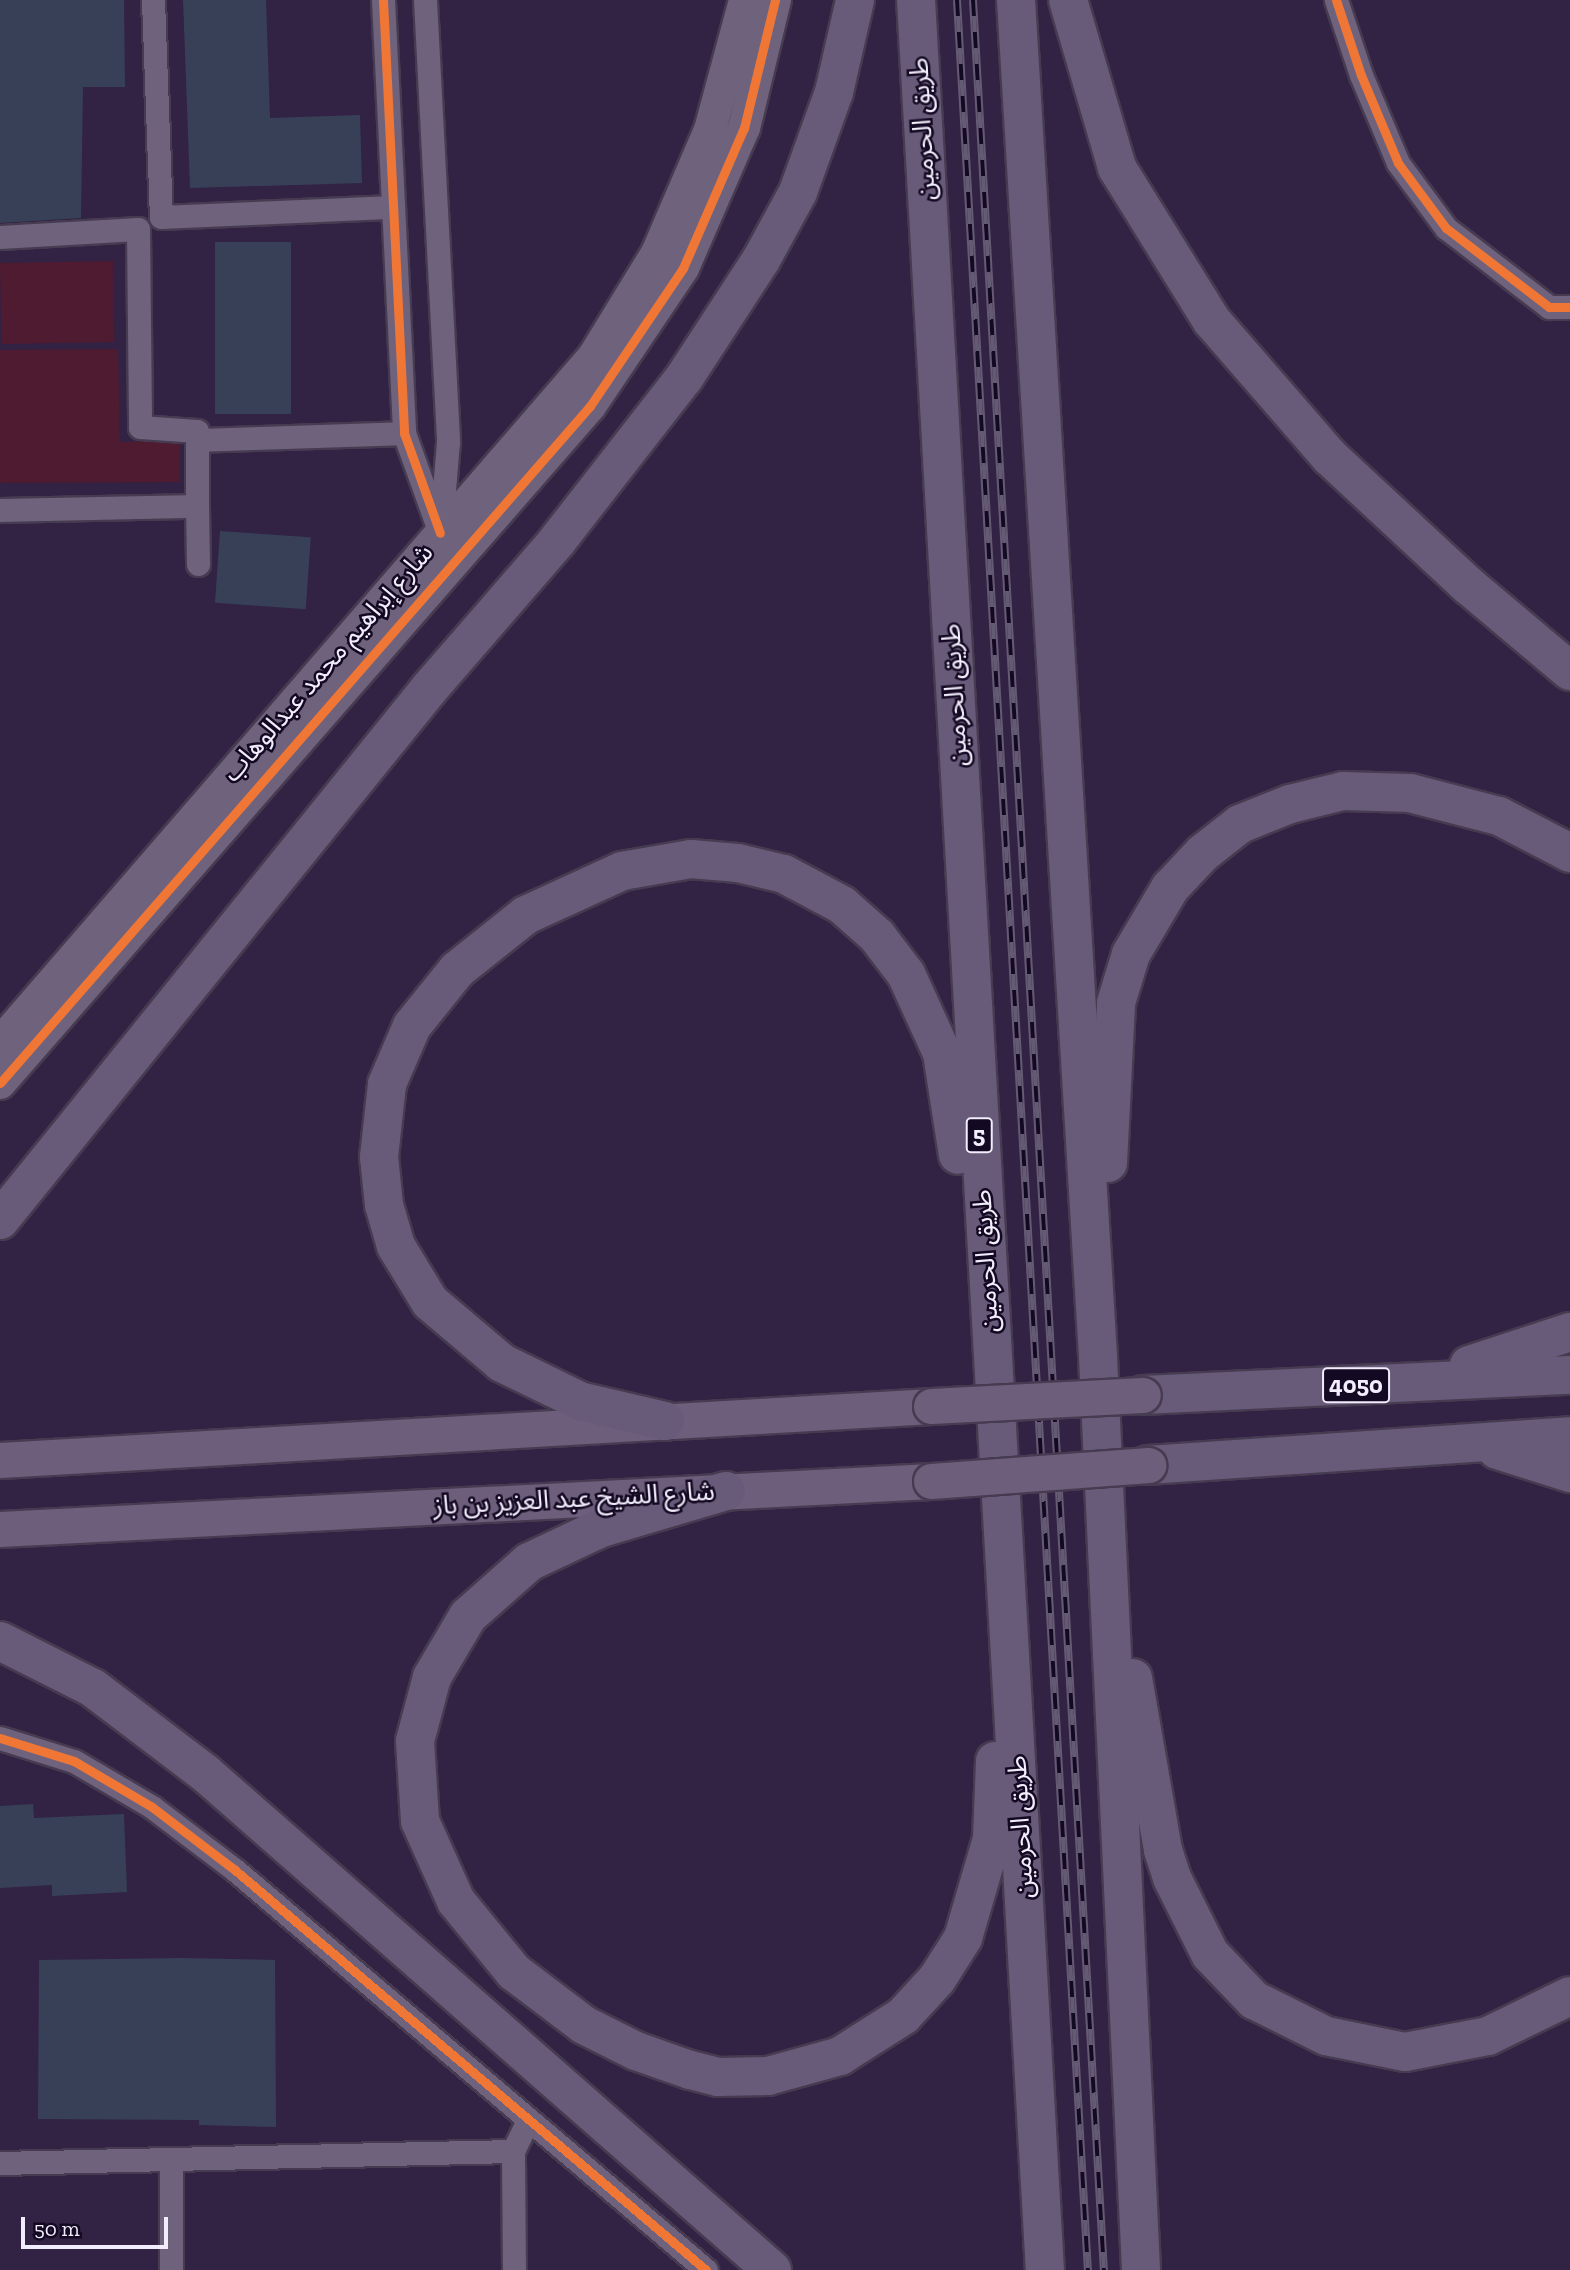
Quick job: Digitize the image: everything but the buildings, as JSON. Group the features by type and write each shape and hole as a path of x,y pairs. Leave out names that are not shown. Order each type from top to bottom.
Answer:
{"highway":[{"path":"0,1220 429,689 557,541 684,378 761,260 798,192 835,92 855,0"},
{"name":"طريق الحرمين","path":"916,0 992,1369 1004,1511 1045,2270"},
{"path":"1016,0 1098,1357 1141,2270"},
{"path":"1068,0 1117,168 1212,321 1330,457 1469,586 1570,671"},
{"path":"1098,1357 1116,1003 1143,931 1186,870 1240,824 1290,803 1343,791 1410,793 1471,807 1527,828 1570,853"},
{"path":"666,1421 608,1410 553,1390 502,1363 452,1324 417,1285 396,1247 384,1205 379,1157 387,1084 402,1044 424,1008 457,970 502,931 552,901 622,871 668,861 738,863 804,882 859,919 906,974 942,1053 992,1369"},
{"path":"1406,1383 1570,1332"},
{"name":"4050","path":"1143,1395 1570,1376"},
{"path":"1148,1465 1570,1436"},
{"path":"1458,1443 1524,1457 1570,1473"},
{"path":"726,1491 576,1537 507,1577 468,1616 437,1667 419,1719 414,1768 420,1821 441,1875 474,1926 514,1972 560,2008 610,2039 663,2062 718,2077 793,2072 862,2045 921,1998 963,1938 992,1839 1004,1511"},
{"path":"1104,1516 1163,1850 1196,1929 1232,1981 1264,2006 1315,2032 1405,2052 1488,2036 1570,1996"},
{"path":"0,1641 93,1688 195,1765 772,2270"}],"main road":[{"path":"0,1460 1143,1395"},
{"name":"شارع الشيخ عبد العزيز بن باز","path":"0,1528 931,1481 1148,1465"}],"street":[{"path":"153,0 160,217"},
{"path":"383,0 404,433 440,533"},
{"path":"425,0 448,442 440,533"},
{"name":"شارع إبراهيم محمد عبدالوهاب","path":"0,1043 594,356 657,253 710,130 745,0"},
{"path":"0,1083 590,406 683,268 744,128 775,0"},
{"path":"1336,0 1361,75 1398,163 1446,228 1549,307 1570,307"},
{"path":"0,237 138,229 160,217 393,206"},
{"path":"138,229 140,428 197,431 198,564"},
{"path":"197,440 404,433"},
{"path":"0,510 197,506"},
{"path":"0,1738 74,1761 152,1807 235,1870 706,2270"},
{"path":"514,2270 513,2151 528,2120"},
{"path":"0,2163 513,2151"},
{"path":"171,2159 171,2270"}],"shaded area":[{"path":"113,261 114,342 1,344 0,263"},
{"path":"118,349 120,442 180,440 180,482 0,483 0,350"}],"railway":[{"path":"957,0 1088,2270"},
{"path":"973,0 1104,2270"}],"cycle path":[{"path":"383,0 404,433 440,533"},
{"path":"0,1083 590,406 683,268 744,128 775,0"},
{"path":"1336,0 1361,75 1398,163 1446,228 1549,307 1570,307"},
{"path":"0,1738 74,1761 152,1807 235,1870 706,2270"}]}
